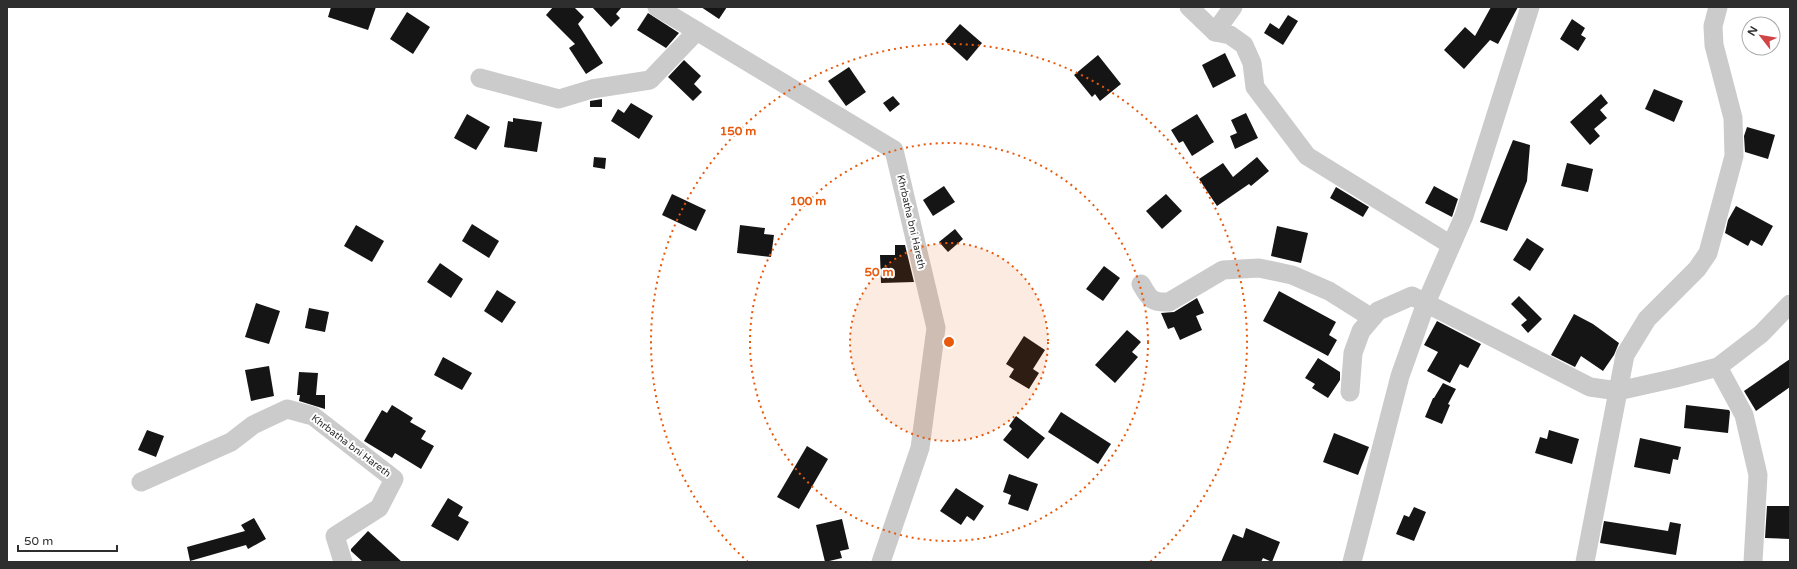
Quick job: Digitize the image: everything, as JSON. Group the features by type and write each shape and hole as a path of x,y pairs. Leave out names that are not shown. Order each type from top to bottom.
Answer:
{"street":[{"name":"Khrbatha bni Hareth","path":"657,7 894,150 936,328 920,448 881,562"},
{"path":"1189,7 1215,32 1230,35 1244,45 1252,63 1255,87 1307,156 1451,246"},
{"path":"1215,32 1233,7"},
{"path":"1352,562 1400,376 1426,303 1464,216 1530,7"},
{"path":"1585,562 1626,355 1647,320 1697,269 1708,253 1734,156 1733,118 1714,45 1713,26 1718,7"},
{"path":"480,78 559,99 592,89 650,80 697,31"},
{"path":"1141,284 1149,298 1159,303 1169,302 1223,270 1258,268 1292,275 1329,291 1372,318"},
{"path":"1350,392 1353,353 1362,331 1378,311 1412,296 1590,387 1618,390 1676,378 1718,367 1761,334 1790,304"},
{"path":"1718,367 1744,416 1758,475 1753,562"},
{"name":"Khrbatha bni Hareth","path":"141,482 232,442 253,425 287,409 313,416 394,479 379,508 335,536 342,562"}],"building":[{"path":"331,7 376,7 368,30 328,17"},
{"path":"553,7 574,7 584,17 578,24 603,63 586,74 569,48 575,44 546,15"},
{"path":"592,7 622,7 616,14 620,18 611,27"},
{"path":"701,7 727,7 719,19"},
{"path":"1491,7 1518,7 1498,44 1490,40 1464,69 1444,50 1465,27 1475,36"},
{"path":"407,12 430,27 413,54 390,39"},
{"path":"648,13 679,33 666,48 637,30"},
{"path":"1288,15 1298,21 1283,45 1264,33 1270,23 1279,29"},
{"path":"1572,19 1585,28 1581,35 1586,38 1578,51 1560,39"},
{"path":"960,24 982,43 967,61 945,41"},
{"path":"1225,53 1236,76 1213,88 1202,65"},
{"path":"1098,55 1121,84 1100,101 1095,94 1092,97 1074,75"},
{"path":"684,60 701,76 694,84 702,92 693,101 668,77"},
{"path":"849,67 866,92 846,106 828,81"},
{"path":"1654,89 1683,101 1674,122 1645,109"},
{"path":"1601,94 1608,103 1600,110 1607,118 1594,129 1600,136 1590,145 1570,122"},
{"path":"893,96 900,104 890,112 883,103"},
{"path":"602,99 602,107 590,107 590,101"},
{"path":"631,103 653,116 639,139 611,121 618,109 624,113"},
{"path":"1246,113 1258,138 1235,149 1230,136 1237,133 1231,120"},
{"path":"467,114 490,127 476,150 454,138"},
{"path":"1197,114 1214,142 1192,156 1183,141 1179,143 1171,130"},
{"path":"513,118 542,122 537,152 504,147 508,121 513,122"},
{"path":"1747,127 1775,135 1768,159 1745,152 1744,136"},
{"path":"1513,140 1530,145 1527,181 1507,231 1480,222"},
{"path":"594,157 606,158 605,169 593,167"},
{"path":"1257,157 1269,171 1251,186 1249,184 1217,206 1199,179 1223,163 1233,177"},
{"path":"1567,163 1593,169 1588,192 1561,186"},
{"path":"944,186 955,202 933,216 923,200"},
{"path":"1434,186 1458,199 1452,217 1425,203"},
{"path":"1336,187 1369,207 1363,217 1330,198"},
{"path":"672,194 706,210 696,231 662,215"},
{"path":"1166,194 1182,211 1162,229 1146,211"},
{"path":"1736,206 1773,226 1762,246 1751,240 1748,246 1725,233 1728,220"},
{"path":"472,224 499,241 489,258 462,241"},
{"path":"356,225 384,241 372,262 344,246"},
{"path":"740,225 765,228 764,234 774,235 771,257 737,253"},
{"path":"1277,226 1308,233 1301,263 1271,256"},
{"path":"955,229 963,239 948,252 939,242"},
{"path":"1527,238 1544,249 1530,271 1513,260"},
{"path":"895,245 905,245 914,282 881,283 880,255 895,255"},
{"path":"440,263 463,279 451,298 427,282"},
{"path":"1104,266 1120,278 1103,301 1086,289"},
{"path":"497,290 516,302 502,323 484,311"},
{"path":"1279,291 1336,322 1329,335 1337,340 1328,356 1263,321"},
{"path":"1519,296 1542,319 1528,333 1521,325 1527,320 1511,304"},
{"path":"1197,298 1204,313 1196,316 1202,330 1180,340 1174,327 1168,329 1161,313 1174,312"},
{"path":"256,303 280,311 269,344 245,337"},
{"path":"309,308 329,312 325,332 305,328"},
{"path":"1574,314 1593,324 1619,343 1614,355 1603,371 1581,356 1575,367 1551,355"},
{"path":"1437,321 1481,344 1468,368 1460,364 1450,383 1427,371 1438,352 1424,345"},
{"path":"1127,330 1141,342 1132,352 1138,357 1115,383 1095,365"},
{"path":"1024,336 1045,350 1033,369 1039,373 1029,389 1009,377 1014,369 1006,364"},
{"path":"443,357 472,373 462,390 434,375"},
{"path":"1318,358 1340,372 1340,380 1328,398 1312,388 1315,384 1305,378"},
{"path":"1790,359 1790,387 1756,411 1744,391"},
{"path":"269,366 274,396 251,401 245,370"},
{"path":"299,372 318,373 316,395 325,395 325,409 299,401 300,395 297,395"},
{"path":"1443,383 1456,389 1448,404 1450,405 1442,424 1425,417 1433,398"},
{"path":"392,405 413,418 410,422 426,431 421,439 434,446 421,469 395,453 392,458 364,441 382,410 387,413"},
{"path":"1686,405 1729,410 1728,433 1684,428"},
{"path":"1061,412 1111,444 1098,464 1048,432"},
{"path":"1016,416 1045,438 1028,459 1003,440 1012,429 1009,426"},
{"path":"147,430 164,436 156,457 138,450"},
{"path":"1549,430 1579,439 1572,464 1535,453 1540,437 1547,439"},
{"path":"1334,433 1369,447 1358,475 1323,462"},
{"path":"1640,438 1681,447 1678,460 1673,459 1670,474 1634,467"},
{"path":"807,446 828,459 799,509 777,497"},
{"path":"1009,474 1038,484 1028,511 1008,504 1011,495 1003,492"},
{"path":"956,488 984,506 974,521 967,516 961,525 940,511"},
{"path":"448,498 463,507 458,516 469,522 458,541 431,526"},
{"path":"1767,506 1790,506 1790,539 1765,538"},
{"path":"1414,507 1426,512 1414,541 1396,534 1404,515 1409,517"},
{"path":"254,518 266,539 248,549 246,545 190,561 187,547 245,531 241,525"},
{"path":"842,519 849,549 840,551 842,558 825,562 816,525"},
{"path":"1604,521 1668,531 1670,522 1681,524 1676,555 1600,543"},
{"path":"1246,528 1280,542 1272,562 1263,558 1261,562 1221,562 1233,534 1243,538"},
{"path":"368,531 402,562 363,562 351,551 351,549"}]}
